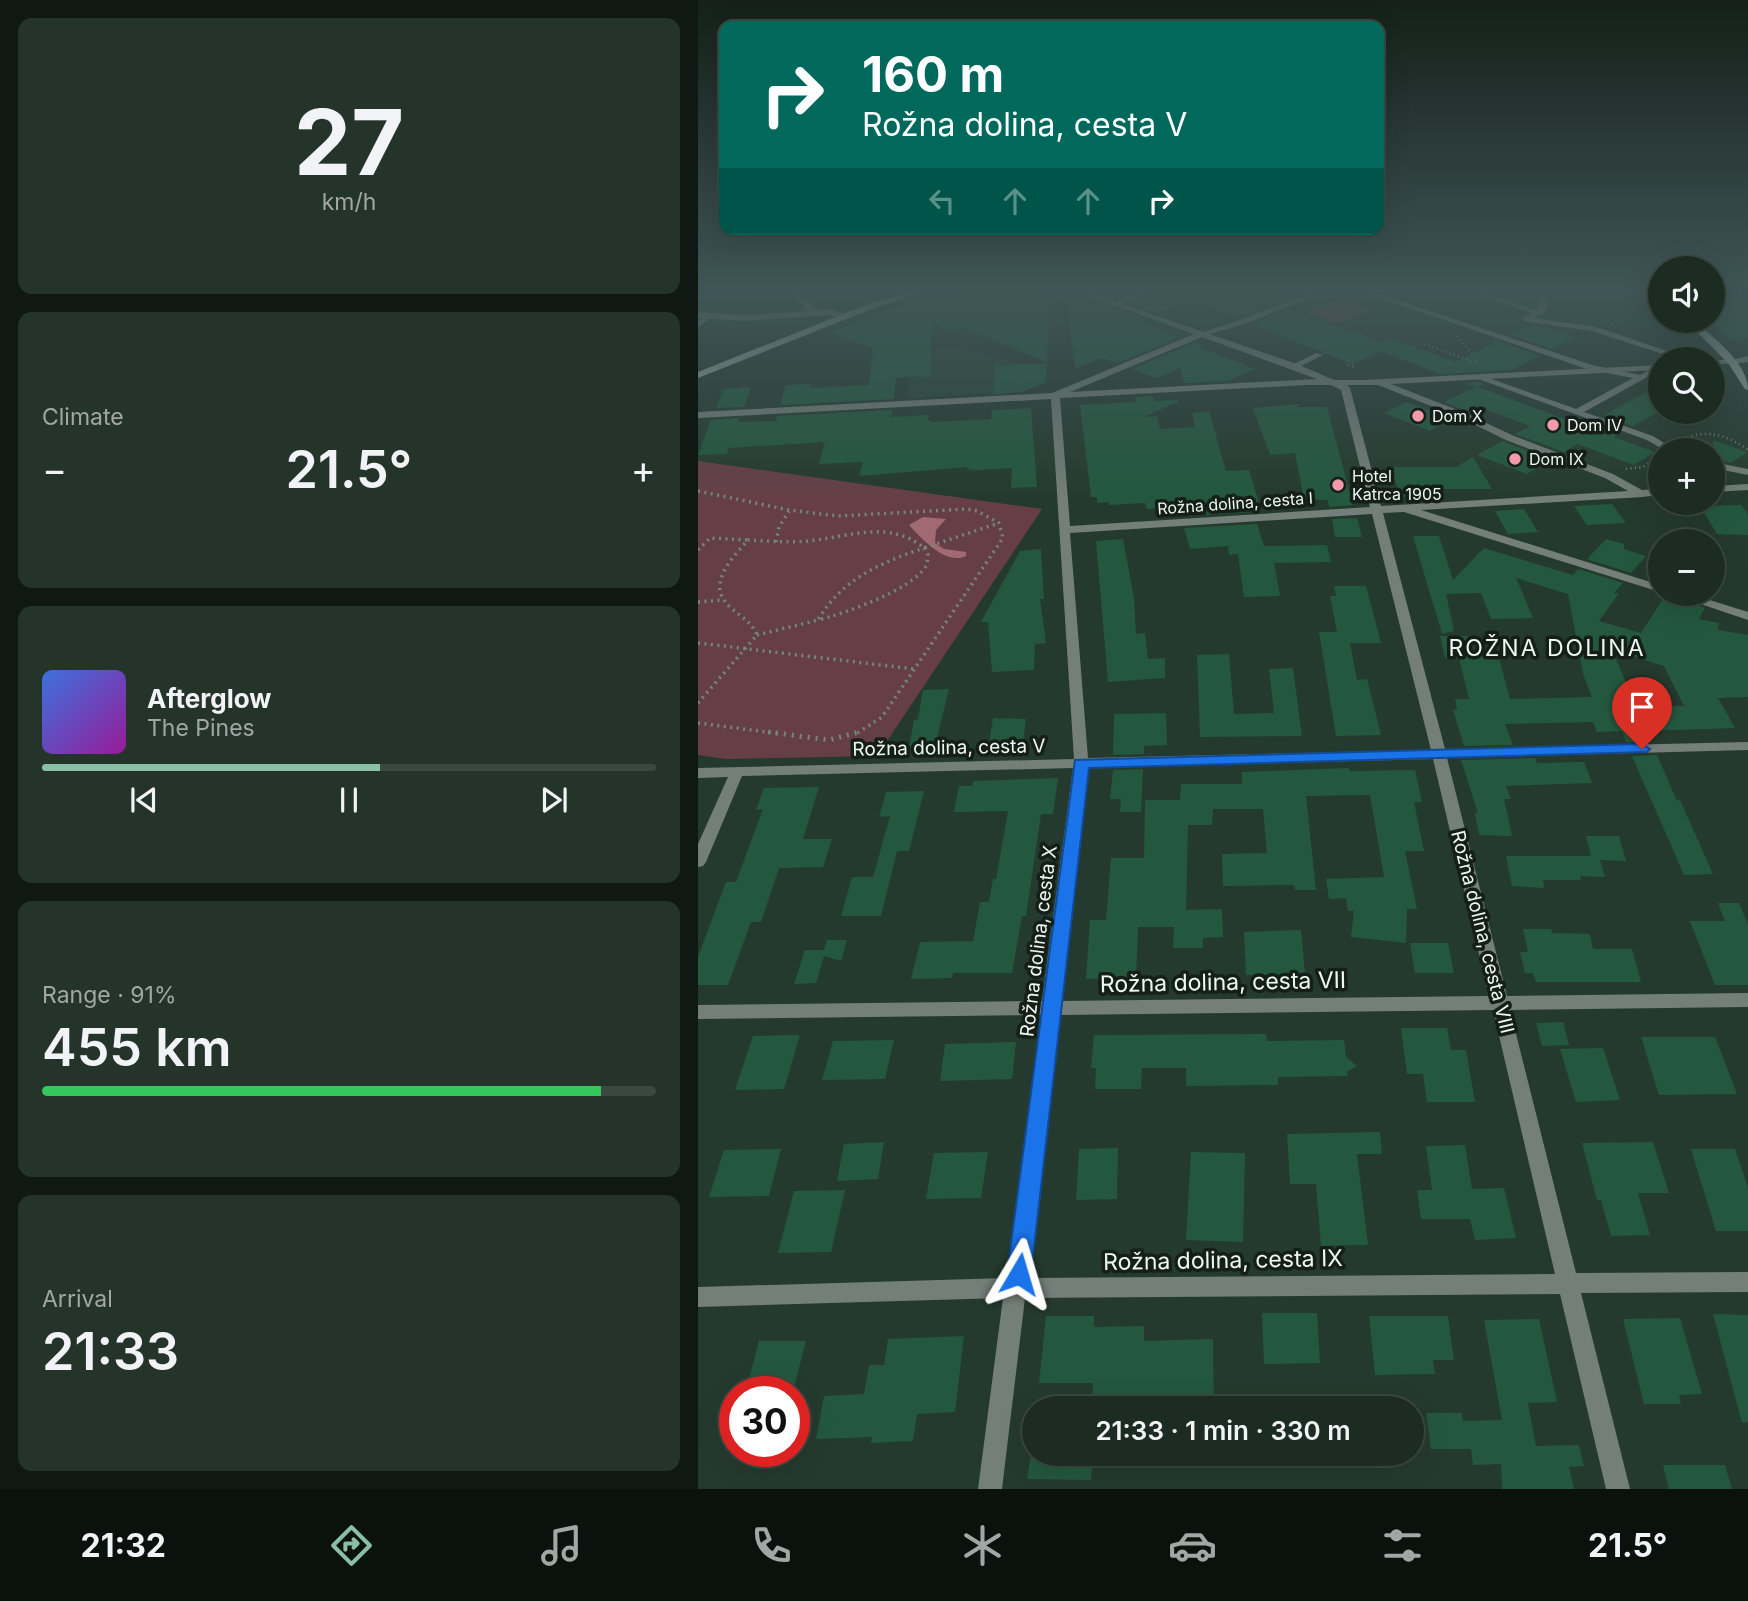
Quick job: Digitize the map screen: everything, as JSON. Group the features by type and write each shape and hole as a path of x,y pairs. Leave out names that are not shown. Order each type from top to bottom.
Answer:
{"main road":[{"path":"698,375 732,361"},
{"path":"1731,361 1748,387"}],"street":[{"path":"1055,395 1136,361"},
{"path":"1281,361 1334,381"},
{"path":"698,415 1334,381 1377,382 1648,368"},
{"name":"Rožna dolina, cesta VIII","path":"1334,381 1345,388 1439,754 1618,1489"},
{"path":"1377,382 1609,476 1642,494"},
{"name":"Rožna dolina, cesta X","path":"990,1489 1081,763 1055,395"},
{"path":"1725,488 1748,487"},
{"name":"Rožna dolina, cesta I","path":"1063,530 1648,493"},
{"path":"1403,508 1648,585"},
{"path":"1716,606 1748,616"},
{"name":"Rožna dolina, cesta V","path":"698,773 1748,746"},
{"path":"698,862 737,772"},
{"name":"Rožna dolina, cesta VII","path":"698,1012 1748,1000"},
{"name":"Rožna dolina, cesta IX","path":"698,1297 1017,1288 1748,1282"}],"lane":[{"path":"1294,366 1304,361"},
{"path":"1577,361 1639,377"},
{"path":"1577,412 1648,372"},
{"path":"1477,377 1648,440"},
{"path":"1725,467 1748,472"}],"path":[{"path":"1473,361 1477,363"},
{"path":"1348,365 1354,367"},
{"path":"1685,438 1693,432 1724,434 1748,450"},
{"path":"1609,476 1648,464"},
{"path":"698,491 789,510 839,516 967,509 999,523"},
{"path":"776,542 779,527 789,510"},
{"path":"816,621 830,599 856,576 874,565 999,523"},
{"path":"698,723 829,740 841,739 862,731 882,718 997,549 1002,538 999,523"},
{"path":"698,550 710,538 776,542 816,541 890,531 909,536 925,547 928,555 926,566 900,586 860,609 757,635 698,703"},
{"path":"748,540 720,578 719,589 722,600 750,621 757,635"},
{"path":"698,602 722,600"},
{"path":"698,643 914,669"}],"shaded area":[{"path":"911,361 1012,361 1022,364 1019,392 907,398"},
{"path":"698,461 1042,509 877,756 726,759 698,755"},
{"path":"923,517 946,519 936,530 935,543 944,549 966,552 966,556 950,557 927,543 909,525"}],"building":[{"path":"872,361 931,361 930,376 896,378 894,399 780,405 786,385 811,384 810,388 869,385"},
{"path":"1074,361 1092,361 1075,369"},
{"path":"1150,361 1236,361 1255,369 1228,381 1184,383 1180,368 1157,378 1132,369"},
{"path":"1408,361 1529,361 1511,370 1440,374"},
{"path":"1047,363 1046,382 1022,392 993,394 995,365"},
{"name":"Dom IV","path":"1479,382 1484,384 1478,387 1584,426 1591,422 1621,433 1614,437 1648,449 1648,456 1634,465 1578,444 1564,452 1515,434 1530,426 1477,406 1467,411 1444,402 1476,387 1465,383"},
{"path":"751,387 744,407 716,408 724,389"},
{"path":"1648,391 1648,418 1633,426 1603,416"},
{"path":"1153,396 1154,401 1178,400 1143,417 1157,416 1160,429 1195,427 1192,413 1209,411 1226,471 1249,470 1259,502 1250,503 1253,512 1181,516 1179,507 1147,509 1145,503 1109,505 1109,502 1097,503 1097,497 1091,497 1080,405 1136,402 1135,397"},
{"name":"Dom X","path":"1406,402 1455,418 1430,431 1384,413"},
{"path":"1300,404 1297,407 1327,407 1353,505 1329,507 1328,500 1304,499 1295,453 1270,455 1253,408"},
{"path":"1031,408 1037,487 1011,488 1012,468 975,470 967,467 859,476 863,462 819,464 825,442 729,448 727,454 698,455 711,420 739,418 738,422 776,421 777,416 892,410 891,417 929,415 928,420 932,422 991,419 992,410"},
{"name":"Dom IX","path":"1502,441 1551,460 1527,474 1477,455"},
{"path":"1725,444 1747,452 1731,463 1725,462"},
{"path":"1473,457 1492,489 1424,489 1427,496 1400,497 1391,467 1456,467"},
{"path":"1612,504 1626,523 1587,525 1574,506"},
{"path":"1725,505 1741,505 1748,514 1748,535 1725,534 1725,529 1714,529 1705,515 1725,515"},
{"path":"1524,509 1538,532 1508,534 1495,511"},
{"path":"1357,518 1362,537 1335,537 1332,519"},
{"path":"1257,524 1264,546 1327,545 1331,562 1274,563 1280,596 1244,597 1238,554 1229,555 1228,546 1190,549 1184,528"},
{"path":"1413,536 1439,536 1453,580 1484,548 1573,575 1578,569 1623,583 1614,593 1619,593 1599,621 1641,633 1658,606 1705,608 1699,619 1719,623 1718,630 1748,635 1748,697 1718,698 1735,728 1647,731 1651,742 1626,742 1622,731 1597,732 1593,722 1505,724 1513,745 1464,746 1453,710 1457,710 1455,699 1469,699 1459,658 1445,658 1440,636 1468,636 1473,655 1498,655 1510,699 1592,697 1583,674 1568,594 1516,578 1533,618 1491,619 1481,593 1446,594 1454,631 1442,634","holes":["1612,650 1664,666 1684,706 1644,707 1641,701 1634,701"]},
{"path":"1123,539 1134,598 1136,634 1145,633 1148,659 1165,658 1165,678 1108,682 1096,541"},
{"path":"1606,539 1624,544 1624,549 1646,556 1631,573 1587,559"},
{"path":"1041,549 1044,599 1040,599 1046,643 1035,644 1034,670 992,672 988,622 981,622 1020,551"},
{"path":"1334,586 1366,586 1381,643 1350,643 1357,680 1367,679 1381,735 1336,736 1319,632 1337,632 1330,596 1336,596"},
{"path":"1229,654 1234,714 1274,713 1269,669 1293,668 1302,736 1200,737 1197,655"},
{"path":"949,689 935,746 909,747 923,690"},
{"path":"1166,713 1167,745 1144,746 1144,754 1113,755 1114,714"},
{"path":"993,718 1026,719 1023,743 1018,743 1018,746 993,747 994,744 989,744"},
{"path":"1657,755 1713,874 1684,875 1632,756"},
{"path":"1535,758 1537,763 1584,762 1592,783 1506,786 1511,799 1504,799 1512,836 1479,835 1475,813 1478,813 1461,760"},
{"path":"1349,768 1350,771 1415,770 1422,802 1414,802 1424,851 1405,851 1417,909 1407,909 1406,943 1351,937 1354,911 1348,911 1346,898 1329,899 1326,879 1384,877 1370,795 1306,796 1316,890 1295,890 1294,885 1223,886 1222,854 1267,853 1263,809 1213,809 1212,825 1188,825 1186,910 1222,909 1223,937 1203,938 1203,948 1173,948 1174,927 1138,927 1136,978 1086,979 1090,920 1106,920 1111,858 1144,858 1145,800 1180,800 1181,784 1242,784 1242,772"},
{"path":"1143,769 1141,812 1120,812 1121,799 1110,799 1113,770"},
{"path":"1058,778 1053,814 1041,814 1026,916 1022,916 1012,973 953,973 952,978 911,979 920,942 973,941 980,902 989,902 993,879 996,879 1008,811 954,812 959,786 972,786 973,781"},
{"path":"819,787 803,839 832,839 823,867 779,868 761,922 751,922 728,985 698,985 698,957 726,882 736,882 763,809 756,810 764,788"},
{"path":"924,791 909,851 897,851 881,916 841,916 852,877 873,877 890,816 879,817 886,792"},
{"path":"1586,836 1619,836 1626,861 1600,860 1605,877 1580,876 1581,880 1543,880 1544,888 1512,886 1506,856 1591,856"},
{"path":"1718,903 1739,903 1748,924 1748,985 1715,985 1690,921 1725,921"},
{"path":"1523,929 1590,934 1593,949 1632,949 1641,982 1536,982 1533,973 1525,973 1520,952 1528,952"},
{"path":"1301,930 1305,974 1246,975 1244,932"},
{"path":"827,940 847,940 841,961 824,956 816,983 794,984 805,950 824,950"},
{"path":"1410,943 1448,943 1454,973 1415,973"},
{"path":"1563,1022 1569,1045 1542,1046 1536,1023"},
{"path":"1401,1028 1447,1028 1451,1050 1466,1050 1475,1102 1427,1102 1423,1074 1407,1074"},
{"path":"1266,1034 1267,1041 1344,1040 1346,1057 1357,1066 1347,1072 1348,1076 1278,1077 1278,1085 1186,1086 1186,1068 1142,1068 1141,1089 1095,1089 1096,1068 1091,1068 1094,1035"},
{"path":"800,1035 784,1089 735,1090 753,1036"},
{"path":"1641,1037 1715,1037 1737,1094 1659,1095"},
{"path":"894,1040 885,1079 822,1080 833,1041"},
{"path":"1016,1042 1012,1079 940,1081 945,1044"},
{"path":"1603,1048 1620,1100 1576,1102 1560,1049"},
{"path":"1380,1132 1382,1154 1357,1154 1368,1245 1321,1246 1316,1184 1290,1184 1287,1134"},
{"path":"884,1142 878,1179 837,1181 844,1144"},
{"path":"1653,1142 1669,1193 1638,1193 1650,1235 1611,1236 1601,1200 1597,1200 1582,1143"},
{"path":"1465,1145 1472,1189 1504,1188 1516,1238 1475,1240 1470,1219 1421,1219 1417,1190 1432,1190 1426,1146"},
{"path":"1118,1148 1117,1199 1076,1200 1079,1149"},
{"path":"781,1149 769,1196 709,1197 724,1150"},
{"path":"1691,1149 1735,1149 1748,1187 1748,1231 1716,1231"},
{"path":"988,1152 981,1198 926,1199 934,1153"},
{"path":"1191,1152 1245,1153 1243,1242 1186,1240"},
{"path":"845,1190 831,1252 778,1253 794,1191"},
{"path":"1262,1313 1317,1313 1320,1363 1264,1364"},
{"path":"1713,1314 1748,1315 1748,1422 1742,1423"},
{"path":"1046,1316 1094,1316 1094,1327 1144,1326 1144,1341 1213,1339 1214,1396 1092,1396 1093,1383 1039,1383"},
{"path":"1369,1316 1448,1316 1454,1360 1433,1360 1435,1374 1375,1375"},
{"path":"1680,1318 1702,1394 1679,1395 1681,1404 1644,1404 1623,1319"},
{"path":"1539,1319 1557,1402 1528,1403 1536,1446 1579,1445 1584,1466 1569,1467 1574,1489 1502,1489 1501,1464 1473,1465 1471,1449 1431,1449 1426,1413 1462,1413 1463,1421 1502,1420 1484,1320"},
{"path":"964,1336 955,1412 917,1414 913,1441 871,1443 872,1437 816,1439 824,1396 864,1394 869,1365 884,1365 888,1339"},
{"path":"759,1341 806,1341 797,1376 750,1376"},
{"path":"1663,1465 1725,1465 1732,1489 1669,1489"},
{"path":"1029,1466 1092,1466 1091,1480 1027,1479"}],"place":[{"name":"Dom X","path":"1418,416"},
{"name":"Dom IV","path":"1553,425"},
{"name":"Dom IX","path":"1515,459"},
{"name":"Hotel Katrca 1905","path":"1338,485"}],"district":[{"name":"ROŽNA DOLINA","path":"1547,648"}],"route":[{"path":"1019,1274 1081,763 1642,749"}]}
